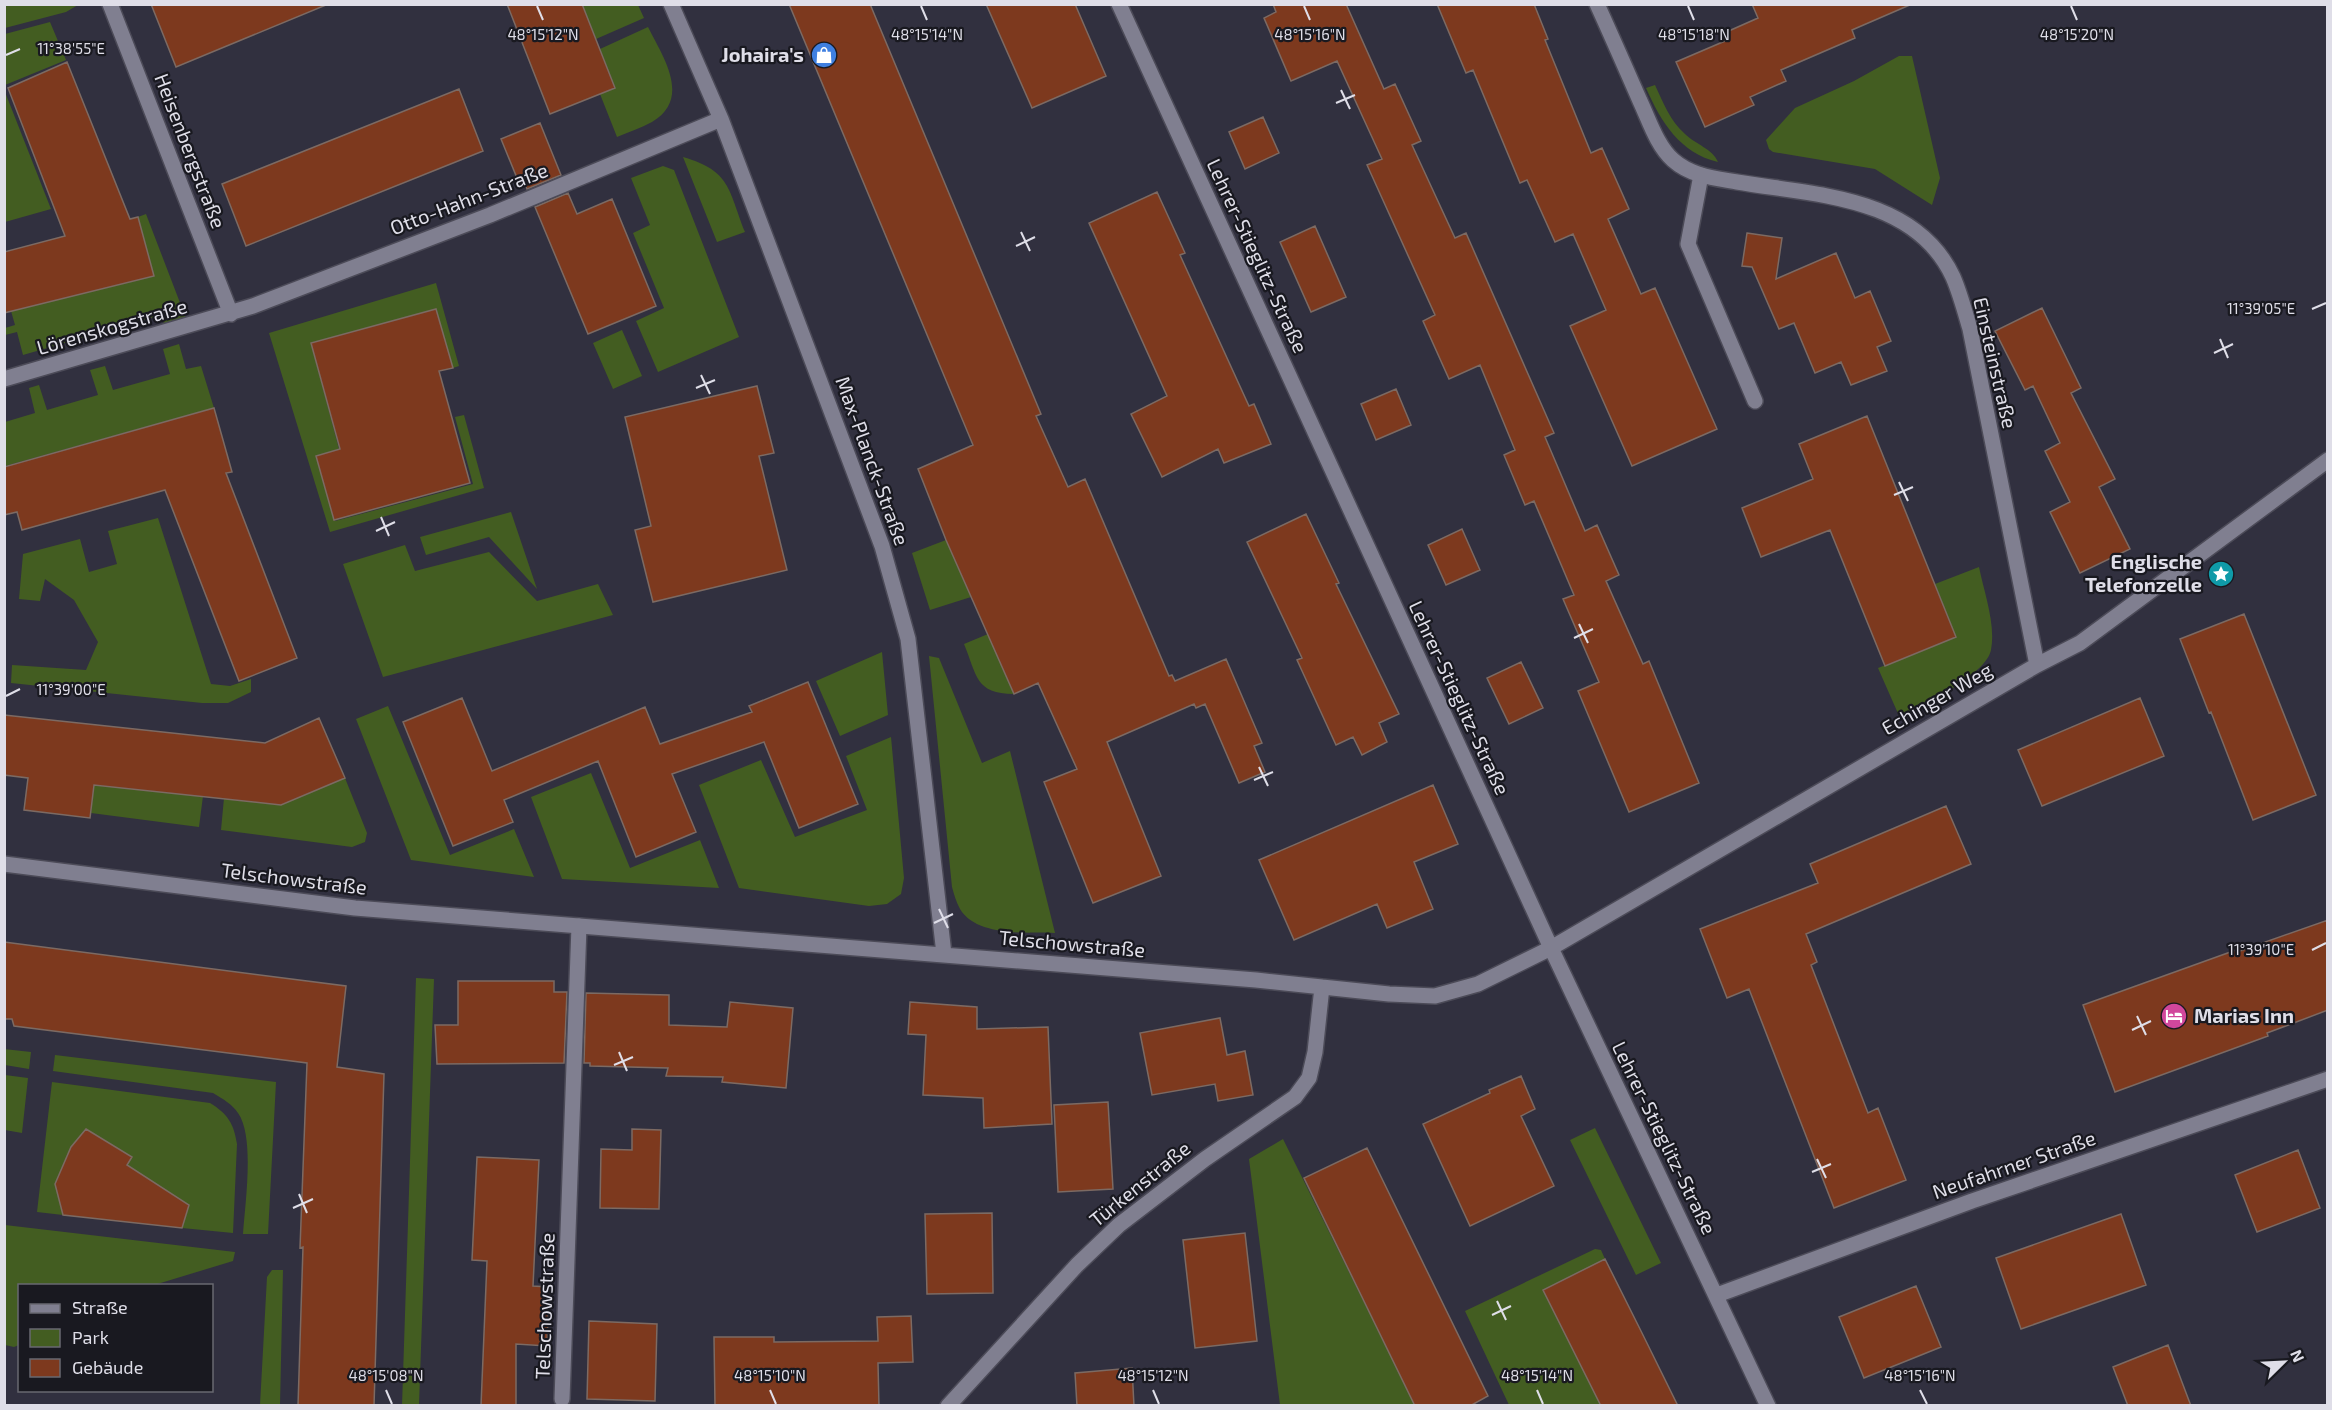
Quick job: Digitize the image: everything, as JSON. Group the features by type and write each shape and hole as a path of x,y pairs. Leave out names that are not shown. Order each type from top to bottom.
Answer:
{"street":[{"name":"Heisenbergstraße","path":"110,4 231,314"},
{"name":"Max-Planck-Straße","path":"671,4 721,119 882,546 908,639 944,954"},
{"name":"Lehrer-Stieglitz-Straße","path":"1119,4 1551,948 1768,1406"},
{"name":"Einsteinstraße","path":"1597,4 1659,140 1671,158 1683,168 1701,175 1823,194 1876,208 1922,237 1939,255 1952,276 1970,329 2037,665"},
{"name":"Otto-Hahn-Straße","path":"231,314 490,215 721,119"},
{"path":"1701,175 1688,244 1755,401"},
{"name":"Lörenskogstraße","path":"4,379 231,314"},
{"name":"Echinger Weg","path":"1551,948 2037,665 2080,643 2328,460"},
{"name":"Telschowstraße","path":"4,864 340,907 944,954 1389,994 1435,996 1478,984 1551,948"},
{"name":"Telschowstraße","path":"562,1399 579,926"},
{"name":"Türkenstraße","path":"948,1406 1077,1265 1119,1225 1205,1159 1295,1097 1309,1078 1315,1052 1322,987"},
{"name":"Neufahrner Straße","path":"1717,1295 1972,1201 2328,1080"}],"green space":[{"path":"5,5 78,5 66,12 5,28"},
{"path":"582,5 638,5 644,18 596,39"},
{"path":"50,22 66,60 5,85 5,34"},
{"path":"648,27 671,77 670,101 664,112 652,122 617,137 600,94 615,88 600,49"},
{"path":"1899,56 1912,56 1940,178 1932,205 1875,169 1773,152 1769,149 1766,140 1795,108 1854,81"},
{"path":"1655,85 1675,123 1689,138 1716,157 1718,162 1693,151 1673,134 1658,113 1646,88"},
{"path":"5,92 51,209 4,222"},
{"path":"683,157 711,169 726,184 745,232 717,242"},
{"path":"663,166 674,170 739,337 658,372 636,321 664,308 633,233 650,225 631,178"},
{"path":"146,214 187,321 165,327 161,315 23,355 17,332 5,335 5,328 15,325 11,311 153,276 138,217"},
{"path":"436,283 459,366 453,368 436,309 311,343 339,449 316,456 335,521 473,484 455,417 464,415 484,488 330,532 269,333"},
{"path":"622,330 642,376 613,389 593,343"},
{"path":"179,344 186,369 201,366 214,408 5,466 5,422 35,413 29,388 39,385 47,410 98,395 90,370 105,366 113,390 170,374 163,349"},
{"path":"511,512 537,589 489,537 426,555 420,537"},
{"path":"158,518 211,684 230,686 251,679 251,692 228,703 202,703 11,683 12,665 86,670 98,642 74,600 45,579 40,601 19,599 23,554 80,539 89,572 117,564 108,531"},
{"path":"946,540 971,597 930,610 912,553"},
{"path":"405,545 415,571 489,552 537,601 598,584 613,615 383,677 343,564"},
{"path":"1979,567 1992,630 1991,650 1987,660 1966,679 1900,718 1878,668 1956,637 1935,584"},
{"path":"988,634 1014,694 992,691 979,681 975,673 964,644"},
{"path":"882,652 888,715 840,736 816,681"},
{"path":"929,656 939,658 982,763 1010,751 1055,933 990,929 968,918 957,904 952,887"},
{"path":"388,706 450,855 514,829 534,877 411,860 356,719"},
{"path":"891,737 904,878 901,894 887,904 869,906 739,888 699,785 761,760 795,837 867,810 846,756"},
{"path":"591,773 630,868 700,840 719,888 562,879 531,797"},
{"path":"345,778 367,833 365,842 352,847 221,830 224,798"},
{"path":"94,785 203,796 199,827 91,813"},
{"path":"416,978 434,979 419,1405 402,1406"},
{"path":"4,1049 31,1052 29,1069 5,1065"},
{"path":"55,1055 276,1082 268,1234 243,1234 248,1154 243,1124 238,1113 230,1104 213,1093 53,1071"},
{"path":"5,1075 28,1078 22,1133 5,1130"},
{"path":"52,1082 210,1103 221,1111 232,1125 237,1144 233,1233 182,1228 189,1205 127,1165 131,1157 86,1129 71,1149 62,1169 59,1190 63,1215 37,1212"},
{"path":"1595,1128 1661,1263 1636,1275 1570,1140"},
{"path":"1283,1139 1415,1405 1280,1405 1249,1159"},
{"path":"5,1225 235,1252 233,1261 157,1284 18,1284 18,1345 5,1345"},
{"path":"1595,1249 1601,1250 1605,1259 1543,1290 1601,1405 1509,1405 1465,1311"},
{"path":"272,1270 283,1270 280,1405 260,1405 267,1277"}],"building":[{"path":"151,4 326,4 326,5 176,67"},
{"path":"507,4 582,4 615,88 550,114"},
{"path":"789,4 870,4 1041,414 1036,416 1068,487 1085,479 1169,676 1172,675 1175,681 1226,659 1262,743 1254,746 1265,772 1239,783 1205,704 1196,708 1194,704 1107,742 1161,876 1093,903 1044,782 1077,769 1038,683 1014,694 946,540 918,469 973,445"},
{"path":"986,4 1075,4 1106,76 1032,108"},
{"path":"1273,4 1346,4 1384,89 1395,84 1421,141 1412,145 1455,238 1466,233 1554,433 1545,437 1585,531 1597,525 1619,575 1606,581 1643,664 1649,661 1699,783 1629,812 1578,691 1599,682 1563,599 1574,595 1534,501 1525,505 1504,455 1515,450 1480,365 1449,379 1423,321 1435,315 1367,165 1382,159 1337,61 1291,81 1264,18 1276,12"},
{"path":"1437,4 1534,4 1548,39 1545,40 1591,153 1602,148 1629,209 1608,219 1641,294 1655,288 1717,429 1632,466 1570,326 1606,310 1573,234 1555,242 1527,180 1520,183 1473,70 1466,73"},
{"path":"1752,4 1912,4 1852,30 1855,38 1781,70 1786,81 1750,97 1754,105 1705,127 1676,62 1725,41 1722,34 1758,18"},
{"path":"67,62 130,219 138,217 154,276 4,313 4,252 65,236 8,88"},
{"path":"459,89 483,151 246,246 222,184"},
{"path":"1263,117 1279,153 1245,169 1229,132"},
{"path":"540,123 561,175 527,189 522,176 517,178 501,139"},
{"path":"1157,192 1185,253 1180,255 1249,406 1254,404 1271,444 1224,463 1218,449 1162,477 1131,414 1167,396 1089,223"},
{"path":"568,193 577,214 612,199 656,306 588,334 535,207"},
{"path":"1315,226 1346,297 1311,312 1280,242"},
{"path":"1747,233 1782,238 1776,279 1836,253 1855,298 1870,291 1891,341 1877,347 1887,371 1851,385 1841,362 1815,373 1794,323 1779,329 1752,267 1742,266"},
{"path":"2042,308 2081,388 2071,393 2115,479 2099,487 2130,549 2080,573 2050,512 2070,502 2045,451 2060,443 2033,386 2025,390 1995,331"},
{"path":"436,309 453,368 439,371 470,483 334,520 316,456 340,449 311,343"},
{"path":"757,386 774,453 759,456 787,570 653,602 635,530 651,526 625,417"},
{"path":"1396,389 1411,425 1376,440 1361,404"},
{"path":"214,408 232,472 226,473 297,658 239,681 165,490 22,530 17,512 4,515 4,467"},
{"path":"1867,416 1956,637 1885,666 1830,530 1761,557 1742,508 1813,479 1799,444"},
{"path":"1306,514 1339,583 1336,584 1399,714 1379,723 1387,742 1362,755 1353,737 1336,745 1297,660 1302,658 1247,542"},
{"path":"1462,529 1480,570 1446,585 1428,545"},
{"path":"2244,614 2316,795 2253,820 2180,639"},
{"path":"1521,662 1543,708 1509,724 1487,678"},
{"path":"808,682 858,804 799,828 764,742 672,774 696,832 636,857 598,761 504,800 513,822 453,846 403,722 462,698 492,771 645,707 660,744 752,712 749,706"},
{"path":"2140,698 2164,756 2042,806 2018,750"},
{"path":"4,715 265,743 319,718 345,778 281,805 94,785 90,818 24,810 28,778 4,775"},
{"path":"1433,785 1458,844 1414,862 1433,909 1387,928 1377,904 1294,940 1259,860"},
{"path":"1946,806 1971,864 1806,934 1817,962 1811,965 1868,1113 1878,1108 1906,1180 1834,1208 1749,989 1727,998 1700,929 1818,883 1810,864"},
{"name":"Marias Inn","path":"2328,920 2328,1010 2267,1033 2268,1036 2115,1092 2083,1005 2236,950 2237,952"},
{"path":"4,942 346,986 337,1067 384,1074 374,1406 298,1406 303,1247 300,1248 307,1063 14,1026 12,1019 4,1019"},
{"path":"458,981 554,981 554,992 567,992 564,1063 437,1064 435,1025 458,1025"},
{"path":"586,993 669,995 669,1025 727,1027 730,1002 793,1008 786,1088 722,1082 723,1077 666,1076 668,1068 590,1066 590,1063 584,1063"},
{"path":"910,1002 977,1007 977,1029 1048,1027 1052,1124 984,1128 983,1098 923,1095 926,1035 908,1034"},
{"path":"1220,1018 1227,1055 1245,1051 1253,1095 1218,1101 1215,1084 1152,1095 1140,1033"},
{"path":"1521,1076 1535,1109 1521,1116 1554,1186 1470,1226 1423,1124"},
{"path":"1108,1102 1113,1189 1058,1192 1054,1105"},
{"path":"86,1129 132,1157 127,1165 189,1205 182,1228 63,1215 55,1184 71,1147"},
{"path":"632,1129 661,1130 659,1209 600,1208 601,1149 632,1150"},
{"path":"1367,1148 1488,1396 1470,1406 1415,1406 1304,1178"},
{"path":"2298,1150 2320,1208 2257,1232 2235,1175"},
{"path":"477,1157 539,1160 533,1286 549,1287 547,1346 516,1344 516,1406 481,1406 487,1261 472,1260"},
{"path":"992,1213 993,1293 927,1294 925,1214"},
{"path":"2121,1214 2146,1285 2021,1329 1996,1258"},
{"path":"1245,1233 1257,1341 1195,1348 1183,1240"},
{"path":"1605,1259 1678,1406 1601,1406 1543,1290"},
{"path":"1916,1286 1941,1347 1864,1378 1839,1317"},
{"path":"911,1316 913,1362 878,1363 879,1406 715,1406 714,1337 774,1337 774,1342 878,1341 877,1317"},
{"path":"589,1321 657,1324 655,1401 587,1399"},
{"path":"2168,1345 2191,1406 2128,1406 2113,1367"},
{"path":"1132,1368 1134,1406 1077,1406 1075,1373"}],"place":[{"name":"Johaira's","path":"824,55"},
{"name":"Englische Telefonzelle","path":"2221,574"},
{"name":"Marias Inn","path":"2174,1016"}]}
